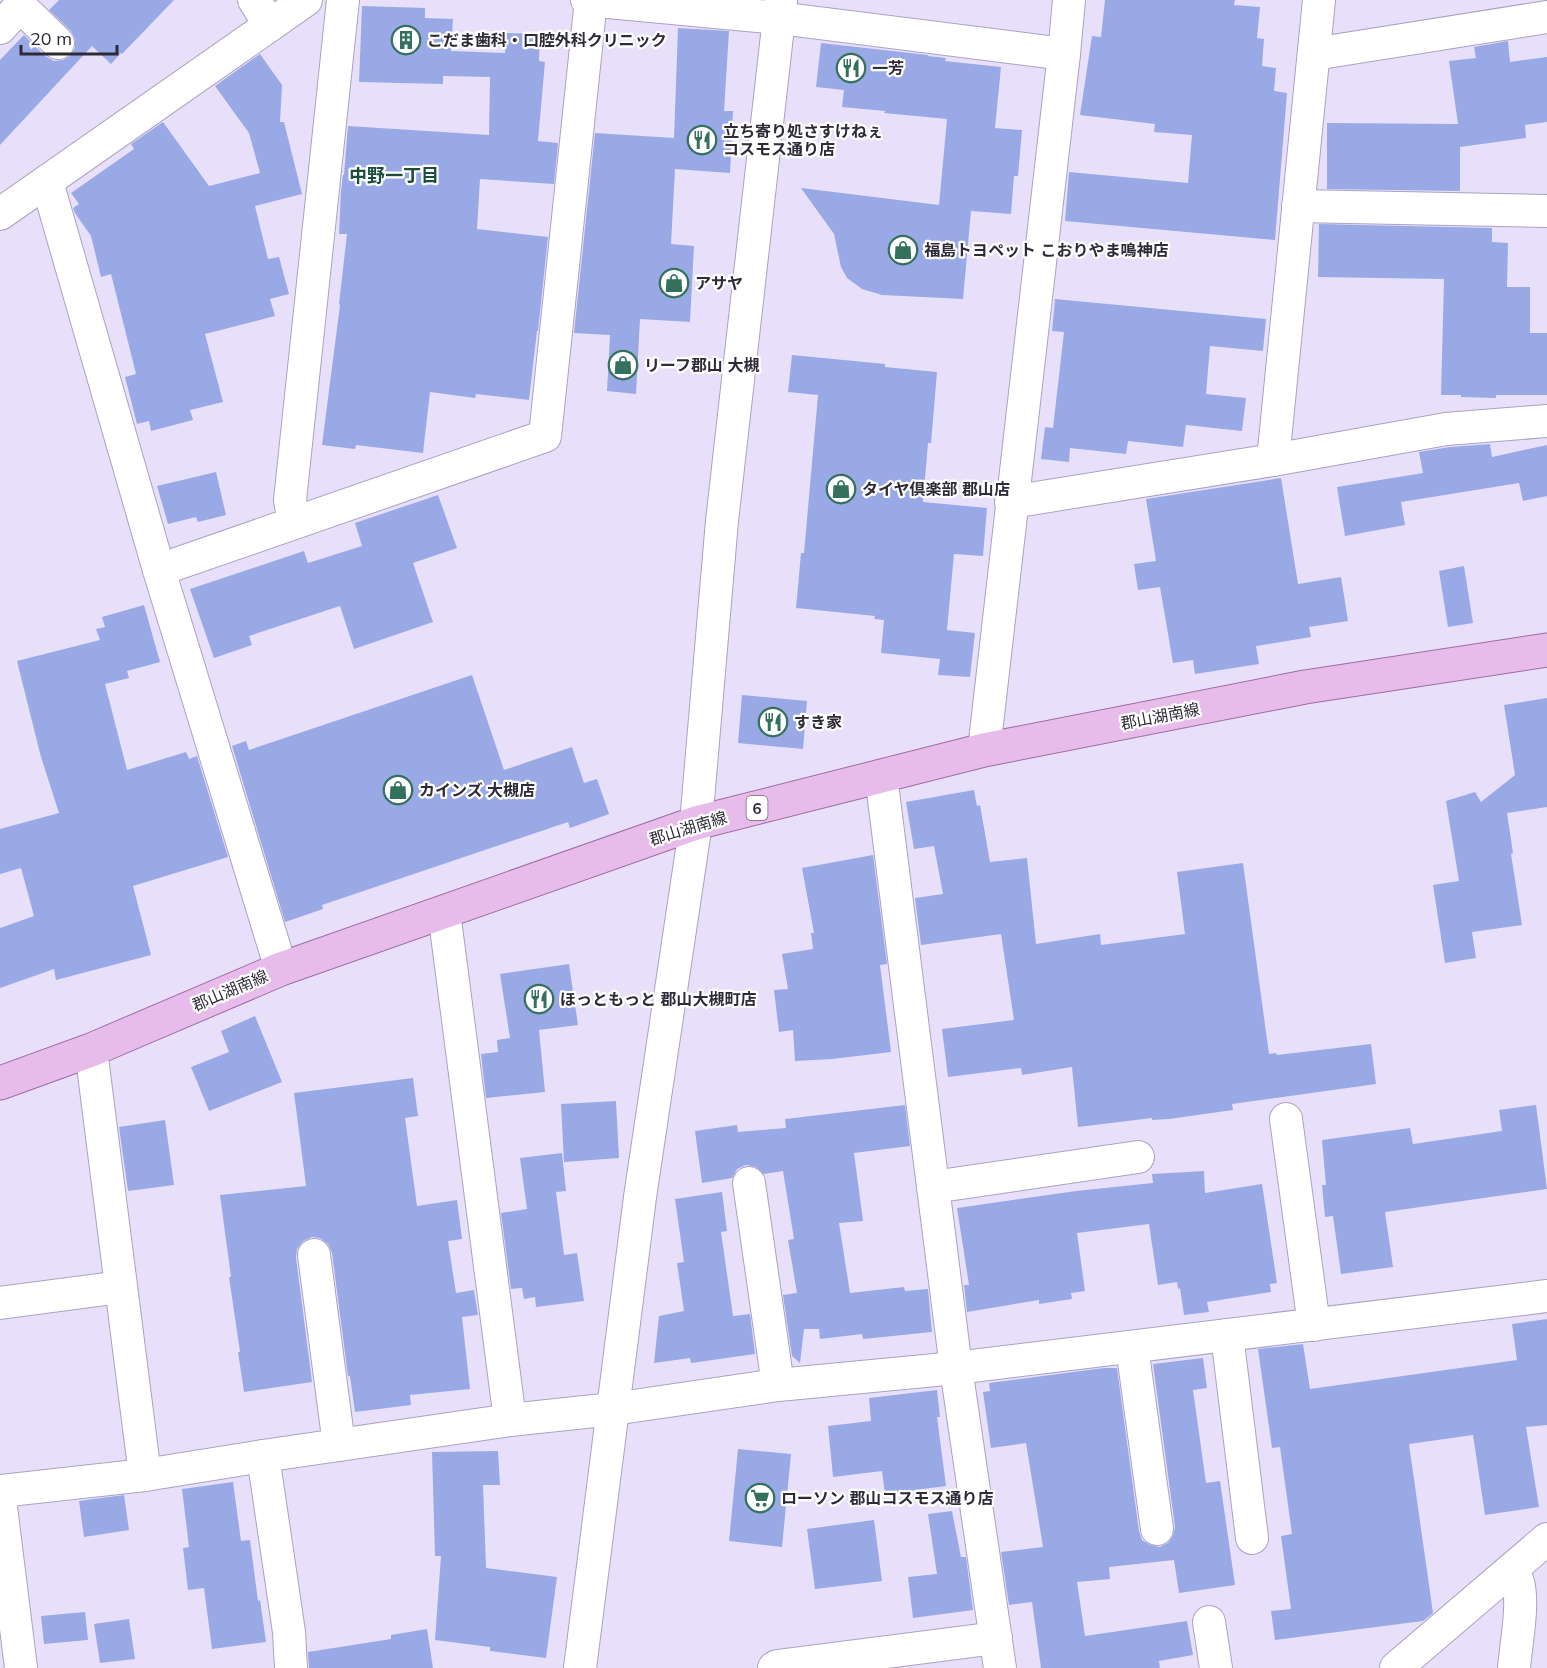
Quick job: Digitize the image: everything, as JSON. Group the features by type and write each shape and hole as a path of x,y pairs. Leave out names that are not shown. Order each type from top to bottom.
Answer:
{"main road":[{"name":"郡山湖南線","path":"0,1083 91,1050 280,969 696,823 984,750 1305,687 1547,650"}],"street":[{"path":"0,214 47,182 262,13 306,0"},
{"path":"294,523 290,500 343,0"},
{"path":"159,570 545,436 590,0 780,9 1064,54"},
{"path":"984,750 1069,0"},
{"path":"1273,460 1319,0"},
{"path":"0,28 20,6 58,43"},
{"path":"580,1668 640,1197 696,823 722,521 780,9"},
{"path":"1314,54 1547,17"},
{"path":"47,182 159,570 280,969"},
{"path":"1298,206 1547,211"},
{"path":"1011,502 1273,460 1446,429 1547,421"},
{"path":"774,1668 998,1653 956,1368 881,776"},
{"path":"444,912 510,1420"},
{"path":"91,1050 145,1475"},
{"path":"1286,1119 1314,1325"},
{"path":"933,1187 1138,1157"},
{"path":"749,1183 778,1385"},
{"path":"314,1255 339,1445"},
{"path":"0,1303 121,1287"},
{"path":"0,1491 145,1475 510,1420 613,1409 778,1385 956,1368 1547,1296"},
{"path":"1227,1335 1252,1538"},
{"path":"1132,1347 1156,1529"},
{"path":"263,1456 289,1632 291,1668"},
{"path":"0,1499 21,1668"},
{"path":"1396,1668 1547,1539"},
{"path":"1511,1570 1519,1583 1520,1595 1514,1668"},
{"path":"1209,1622 1216,1668"}],"building":[{"path":"59,0 174,0 111,64 92,46 0,145 0,60 24,35 45,56 54,61 70,56 75,48 75,39 71,31 49,10"},
{"path":"1105,0 1235,0 1234,5 1260,7 1257,38 1264,39 1262,66 1276,68 1274,91 1287,93 1275,240 1065,221 1069,172 1188,183 1192,135 1154,132 1155,124 1080,115 1092,36 1101,37"},
{"path":"362,6 425,8 425,18 453,19 451,51 505,53 506,33 540,34 539,61 545,62 538,141 558,143 554,184 480,179 477,229 548,237 529,400 476,394 475,398 430,392 423,453 356,445 355,449 322,445 347,234 339,234 348,126 489,135 490,77 443,76 443,84 359,82"},
{"path":"678,28 729,31 724,111 733,111 730,173 675,169 671,244 694,246 690,322 640,319 636,394 607,391 610,335 574,333 595,133 674,138"},
{"path":"1508,41 1510,62 1547,57 1547,122 1525,125 1526,138 1460,147 1460,191 1327,189 1327,123 1458,124 1449,61 1476,58 1474,47"},
{"path":"821,43 928,55 946,58 945,61 1001,67 995,128 1022,130 1018,176 1014,176 1011,214 971,211 963,299 882,295 862,289 847,278 841,267 834,234 801,188 939,205 947,119 842,107 844,90 816,87"},
{"path":"260,54 282,85 280,122 284,122 302,194 255,206 268,259 279,257 289,294 270,299 275,316 205,334 223,402 190,410 193,420 151,431 149,421 137,424 125,377 136,374 111,274 101,277 91,236 75,213 73,208 79,204 71,193 134,149 131,144 163,122 209,186 260,173 249,133 215,86"},
{"path":"1319,224 1492,228 1492,242 1508,243 1507,287 1530,287 1530,333 1547,333 1547,395 1496,395 1496,398 1441,395 1444,279 1318,277"},
{"path":"1055,299 1266,319 1263,351 1210,346 1206,394 1246,398 1242,431 1186,425 1183,447 1128,441 1126,454 1070,448 1069,462 1041,459 1045,427 1053,428 1064,332 1052,331"},
{"path":"792,355 885,364 885,367 937,372 923,502 987,508 983,556 954,554 947,630 975,633 970,677 938,675 940,659 881,653 884,620 874,619 875,616 796,608 801,553 804,553 818,395 788,392"},
{"path":"1490,444 1492,457 1547,445 1547,496 1523,501 1519,483 1401,502 1405,525 1345,536 1337,487 1423,473 1419,452"},
{"path":"216,472 226,515 198,522 196,517 168,524 157,486"},
{"path":"1281,478 1298,584 1341,577 1348,621 1309,627 1311,637 1256,646 1259,664 1195,674 1193,660 1173,663 1160,587 1138,590 1134,564 1156,561 1146,499"},
{"path":"438,495 457,548 413,563 433,622 354,649 340,606 249,636 252,645 214,658 190,589 304,551 308,563 362,546 355,523"},
{"path":"1464,566 1473,623 1448,627 1439,571"},
{"path":"144,605 160,662 127,671 129,678 105,684 127,770 186,752 189,759 197,756 228,857 133,886 151,955 56,980 54,969 0,988 0,928 34,916 21,868 0,874 0,829 59,813 41,757 17,661 100,640 96,629 105,627 102,617"},
{"name":"カインズ 大槻店","path":"472,675 504,770 572,747 584,783 597,779 609,814 570,828 568,822 322,905 323,909 285,922 232,746 246,741 249,750"},
{"name":"すき家","path":"742,695 807,701 803,749 738,743"},
{"path":"1547,698 1547,807 1507,813 1522,925 1472,932 1476,958 1445,963 1433,885 1459,881 1446,801 1475,792 1481,802 1515,775 1504,705"},
{"path":"974,790 977,806 980,805 990,862 1027,858 1036,944 1100,934 1101,945 1185,934 1177,872 1243,863 1269,1054 1371,1044 1376,1084 1232,1104 1233,1110 1169,1119 1152,1120 1152,1118 1078,1127 1072,1067 1022,1075 1021,1068 948,1077 942,1029 1014,1020 1001,934 921,945 915,898 943,894 934,846 914,849 906,802"},
{"path":"873,855 887,964 880,965 891,1052 795,1061 793,1030 779,1032 774,990 788,989 782,954 813,949 811,933 814,933 802,868"},
{"path":"569,964 578,1025 539,1030 545,1092 486,1098 481,1054 498,1052 497,1040 510,1038 500,974"},
{"path":"255,1016 282,1082 209,1111 191,1067 229,1052 221,1031"},
{"path":"413,1078 418,1116 405,1118 417,1206 457,1200 462,1239 448,1241 456,1293 474,1290 478,1315 462,1317 470,1389 410,1395 411,1405 355,1412 332,1253 328,1244 320,1238 312,1237 303,1241 297,1249 296,1257 312,1382 244,1392 220,1195 306,1186 294,1093"},
{"path":"616,1101 619,1158 564,1162 561,1104"},
{"path":"905,1105 910,1146 854,1153 863,1221 839,1223 850,1293 904,1287 905,1291 928,1289 932,1332 863,1339 862,1334 820,1339 819,1329 804,1329 800,1363 792,1356 783,1295 797,1293 788,1240 794,1239 783,1171 764,1174 756,1167 746,1165 737,1169 732,1178 702,1183 695,1131 737,1125 738,1132 786,1128 785,1119"},
{"path":"1536,1105 1547,1189 1385,1212 1393,1267 1341,1274 1333,1216 1325,1217 1322,1185 1326,1185 1322,1140 1410,1128 1413,1144 1502,1131 1499,1110"},
{"path":"165,1120 174,1185 128,1191 119,1127"},
{"path":"562,1153 566,1191 556,1192 564,1255 577,1253 584,1301 536,1307 535,1297 524,1299 522,1288 511,1289 501,1213 527,1209 520,1158"},
{"path":"1204,1171 1205,1193 1262,1184 1277,1283 1270,1284 1271,1292 1207,1302 1209,1312 1184,1315 1177,1282 1158,1285 1149,1224 1077,1233 1085,1291 1071,1293 1072,1299 1039,1304 1039,1300 967,1312 964,1285 969,1285 957,1208 1076,1191 1153,1183 1152,1174"},
{"path":"722,1192 727,1231 721,1232 733,1316 750,1314 755,1354 691,1363 690,1358 654,1363 659,1316 684,1311 677,1263 684,1262 675,1199"},
{"path":"1547,1319 1547,1425 1526,1427 1539,1507 1485,1515 1473,1435 1409,1444 1433,1613 1423,1621 1275,1640 1271,1611 1291,1609 1281,1536 1292,1534 1280,1447 1272,1448 1258,1349 1303,1344 1310,1389 1517,1360 1512,1324"},
{"path":"1203,1358 1207,1388 1193,1390 1206,1483 1220,1481 1235,1585 1179,1593 1174,1560 1109,1567 1110,1579 1077,1582 1085,1636 1187,1621 1193,1655 1159,1661 1160,1668 1041,1668 1032,1602 1009,1605 1001,1552 1043,1547 1026,1443 991,1448 983,1392 990,1391 989,1383 1117,1368 1139,1531 1142,1540 1160,1547 1168,1543 1175,1527 1153,1364"},
{"path":"937,1390 940,1417 937,1417 946,1486 885,1494 882,1471 833,1477 828,1426 871,1421 869,1398"},
{"name":"ローソン 郡山コスモス通り店","path":"738,1449 791,1454 782,1547 729,1541"},
{"path":"498,1451 500,1485 483,1485 486,1568 557,1577 546,1658 490,1651 490,1647 435,1640 441,1556 435,1556 432,1452"},
{"path":"233,1482 241,1541 250,1540 266,1642 212,1649 204,1588 188,1590 183,1548 189,1547 182,1489"},
{"path":"124,1495 129,1530 84,1537 79,1501"},
{"path":"952,1511 961,1557 966,1557 973,1610 913,1618 908,1577 937,1574 928,1514"},
{"path":"874,1520 882,1581 815,1589 807,1529"},
{"path":"85,1612 88,1640 44,1644 41,1616"},
{"path":"129,1619 135,1659 100,1663 94,1624"},
{"path":"427,1629 433,1668 309,1668 308,1652 391,1639 391,1635"}],"place":[{"name":"こだま歯科・口腔外科クリニック","path":"406,40"},
{"name":"一芳","path":"851,68"},
{"name":"立ち寄り処さすけねぇ コスモス通り店","path":"702,140"},
{"name":"福島トヨペット こおりやま鳴神店","path":"903,250"},
{"name":"アサヤ","path":"674,283"},
{"name":"リーフ郡山 大槻","path":"623,365"},
{"name":"タイヤ倶楽部 郡山店","path":"841,489"},
{"name":"すき家","path":"773,722"},
{"name":"カインズ 大槻店","path":"398,790"},
{"name":"ほっともっと 郡山大槻町店","path":"539,999"},
{"name":"ローソン 郡山コスモス通り店","path":"760,1498"}],"district":[{"name":"中野一丁目","path":"394,175"}]}
